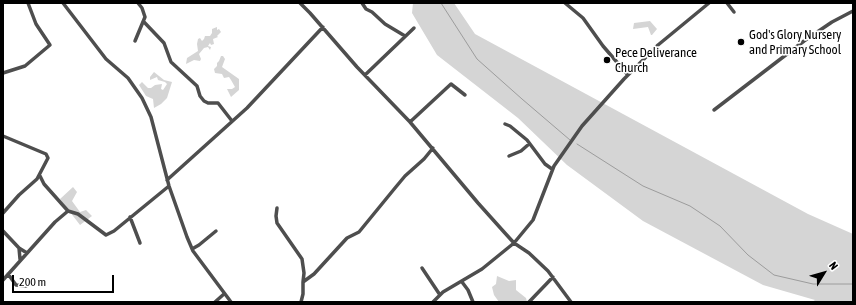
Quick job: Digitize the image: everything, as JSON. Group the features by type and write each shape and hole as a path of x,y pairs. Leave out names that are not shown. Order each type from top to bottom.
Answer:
{"street":[{"path":"3,73 25,66 50,45 36,24 28,3"},
{"path":"63,3 106,59 128,78 142,98 151,117 168,186 192,249 231,302"},
{"path":"136,41 144,22 145,14 138,3"},
{"path":"300,3 410,122 478,203 514,243 530,254 553,277 568,300 571,302"},
{"path":"362,3 388,26 405,36"},
{"path":"565,3 583,18 603,46 628,75"},
{"path":"433,302 440,295 482,269 514,243 529,226 537,213 552,169 574,137 612,92 658,45 709,3"},
{"path":"727,3 734,12"},
{"path":"714,110 804,41 832,22 853,11"},
{"path":"144,22 164,43 168,57 174,66 197,86 200,96 204,101 208,103 218,103 232,121"},
{"path":"167,180 261,93 323,27"},
{"path":"365,75 414,28"},
{"path":"410,122 451,84 465,95"},
{"path":"504,124 510,126 530,144 545,164 552,169"},
{"path":"3,136 47,155 48,158 40,176 3,213"},
{"path":"509,156 521,151 530,144"},
{"path":"303,282 314,274 347,238 359,232 400,182 424,159 433,148"},
{"path":"40,176 44,184 68,211 78,214 106,235 114,231 168,186"},
{"path":"277,208 277,223 302,259 304,272 303,301"},
{"path":"3,280 55,222 68,211"},
{"path":"130,217 140,243"},
{"path":"3,231 19,248 27,253"},
{"path":"192,249 216,231"},
{"path":"19,248 20,260"},
{"path":"422,268 440,295"},
{"path":"8,274 16,285 26,286"},
{"path":"529,302 553,277"},
{"path":"462,282 468,290 473,302"},
{"path":"215,302 224,294"}],"shaded area":[{"path":"413,3 454,3 475,34 808,214 853,234 853,302 812,302 815,300 763,285 643,221 567,165 518,118 437,55 412,13"},
{"path":"650,21 657,29 652,35 648,27 633,29 634,23"},
{"path":"217,27 217,30 219,29 221,32 217,36 218,37 213,39 214,44 211,45 210,43 208,46 211,47 210,50 208,47 204,48 199,54 201,59 200,61 194,60 186,64 187,58 198,51 198,39 200,38 202,41 205,36 210,36 212,29"},
{"path":"221,56 225,59 222,67 239,79 239,90 231,97 227,89 232,89 235,87 231,80 229,77 224,78 222,74 215,73 214,69 217,66"},
{"path":"154,72 164,80 172,82 167,98 154,108 153,99 146,96 139,85 142,82 148,88 151,88 155,85 162,84 161,89 163,90 167,84 165,82 158,80 157,77 150,80 150,77"},
{"path":"73,187 77,192 72,201 80,212 86,210 92,216 80,225 60,199"},
{"path":"497,276 509,281 516,280 516,290 526,298 527,302 499,302 494,295 492,287 496,284"}],"waterway":[{"path":"441,3 477,59 570,140"},
{"path":"577,144 643,186 690,206 720,226 748,255 774,275 813,284 853,284"}],"place":[{"name":"God's Glory Nursery and Primary School","path":"741,42"},
{"name":"Pece Deliverance Church","path":"607,60"}]}
